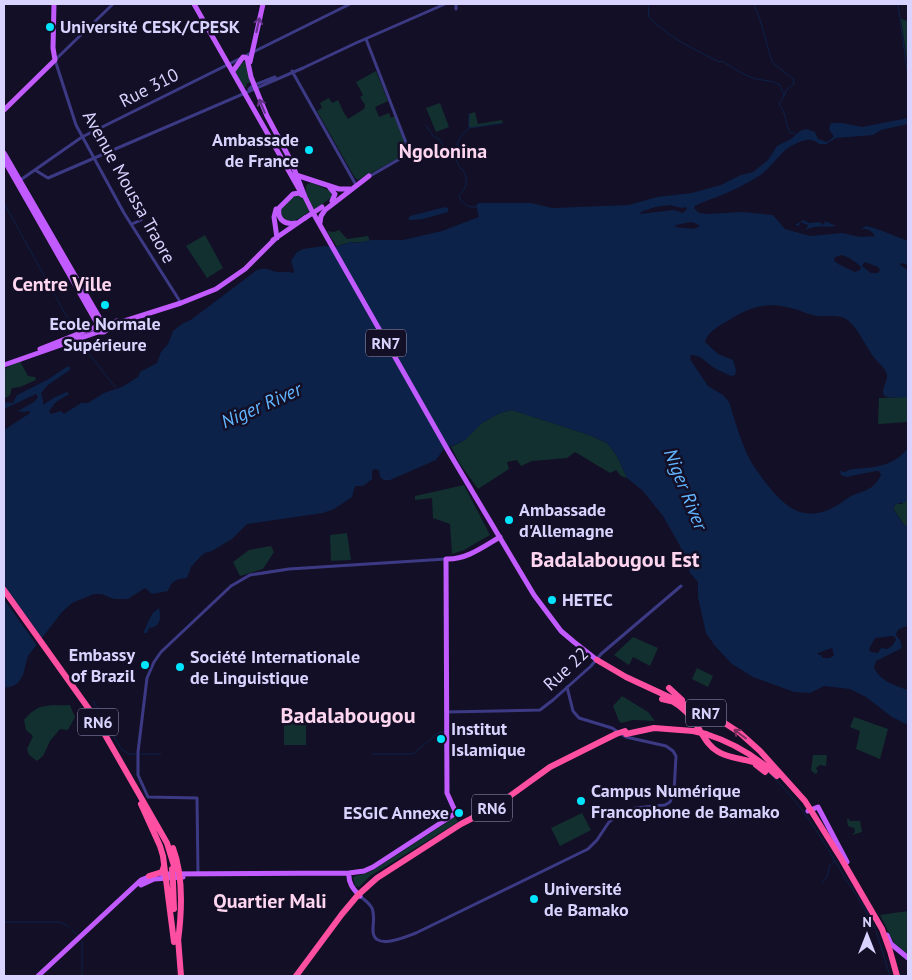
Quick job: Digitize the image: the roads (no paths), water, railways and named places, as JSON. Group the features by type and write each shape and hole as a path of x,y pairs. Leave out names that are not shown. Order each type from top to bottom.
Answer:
{"highway":[{"name":"RN6","path":"4,590 94,721 145,801 167,843 176,875 176,941 179,976"},
{"name":"RN6","path":"4,595 43,648"},
{"name":"RN7","path":"596,661 618,675 674,702 688,714 706,742 717,751 727,756 748,760 774,770"},
{"name":"RN7","path":"596,661 718,719 760,751 774,770"},
{"path":"669,688 684,703"},
{"path":"662,699 674,702"},
{"name":"RN6","path":"296,976 360,896 377,878 461,824 496,806 550,767 617,735 653,726 692,729 741,744 774,770"},
{"path":"748,760 765,772"},
{"path":"774,770 800,794 876,917 886,940 895,976"},
{"path":"145,801 164,864 176,941"},
{"path":"150,876 162,872 164,864"},
{"name":"RN6","path":"301,976 360,896"}],"main road":[{"path":"4,110 53,62 54,4"},
{"path":"194,4 287,161"},
{"path":"249,66 263,4"},
{"path":"233,71 243,56 247,58 255,87 303,196"},
{"path":"4,153 18,181 101,325 100,331 104,331"},
{"path":"4,160 18,181"},
{"path":"322,230 320,219 322,214 370,176"},
{"path":"295,177 339,189 350,188"},
{"path":"276,238 275,211 280,203 292,193 295,177"},
{"path":"303,196 305,184 312,182 332,190 335,194 332,201"},
{"path":"4,364 70,340 104,331 115,324 201,294 225,281 276,238 350,188"},
{"path":"303,196 299,193 293,194 281,205 278,213 281,220 287,223 294,223 305,218"},
{"name":"RN7","path":"303,196 450,454 543,612 578,649 596,661"},
{"path":"80,337 101,325 180,302"},
{"path":"38,976 141,880 150,876 349,873 364,871 456,813 447,793 447,559 464,554 498,537"},
{"path":"810,810 818,807 891,944 908,958"},
{"path":"349,873 348,879 352,888 360,896"},
{"path":"42,976 143,882 165,876"}],"street":[{"path":"53,62 113,4"},
{"name":"Rue 310","path":"18,181 82,137 350,4"},
{"path":"35,170 48,178 445,4"},
{"path":"456,4 456,9"},
{"path":"350,188 410,153 366,39"},
{"name":"Avenue Moussa Traore","path":"53,62 62,81 76,125 82,137 124,213 180,302"},
{"path":"292,71 356,185"},
{"path":"131,222 136,218"},
{"path":"131,222 141,220"},
{"path":"198,874 197,798 145,801 140,783 137,767 147,678 154,662 231,586 250,575 271,571 447,559"},
{"name":"Rue 22","path":"446,712 536,711 543,708 681,586"},
{"path":"360,896 372,909 375,937 383,942 394,940 416,933 588,849 615,817 635,808 665,805 670,802 674,792 676,760 673,751 666,746 626,737 612,728 579,718 574,711 567,687"}],"water":[{"name":"Niger River","path":"908,118 908,124 881,130 873,135 836,138 826,144 819,144 809,140 797,143 786,149 759,176 694,208 699,213 708,214 743,212 773,215 785,229 810,236 842,233 860,237 875,236 869,230 860,230 866,226 908,241 908,265 901,263 900,265 908,270 908,397 890,397 883,394 887,375 854,326 846,319 839,316 815,316 788,307 769,305 753,308 735,316 708,335 705,342 718,354 733,360 736,370 735,375 731,376 716,369 698,356 691,355 690,359 708,386 723,395 729,402 738,431 754,467 780,500 799,512 809,514 820,513 869,489 881,475 879,471 846,477 841,475 840,471 845,472 852,469 883,465 899,457 908,448 908,490 906,502 896,504 893,509 904,525 908,527 908,626 897,631 896,635 900,640 902,648 876,661 874,667 883,679 908,690 908,725 892,717 866,697 850,689 824,686 810,693 794,692 753,677 732,664 706,633 698,597 698,582 690,573 680,546 663,516 643,491 627,478 617,456 607,443 589,435 512,410 500,413 482,423 465,440 443,450 436,460 390,480 384,480 380,477 379,470 375,469 372,471 372,479 363,486 355,486 352,497 334,509 323,513 247,524 232,539 200,557 191,567 187,578 175,581 168,591 152,594 145,588 128,599 114,599 101,594 94,594 72,603 62,612 28,656 23,675 18,683 4,688 4,430 30,413 29,411 18,411 34,402 38,397 36,394 4,409 4,402 13,403 17,395 47,380 68,366 70,370 48,385 41,393 43,405 55,397 67,392 69,394 56,402 49,411 51,414 61,411 64,414 81,403 88,403 104,393 122,387 138,377 140,372 157,363 173,331 182,324 192,319 257,270 265,269 293,273 291,261 297,252 303,249 324,246 337,247 350,242 372,240 403,240 442,231 479,217 476,205 479,203 531,203 552,208 629,205 657,197 692,193 721,185 741,175 753,172 768,160 777,146 791,139 800,131 806,129 815,132 818,139 827,142 834,137 829,129 831,123 862,127","holes":["670,205 686,207 687,209 683,213 674,210 640,214 655,207","691,222 700,226 694,229 675,227 676,225","842,255 861,267 860,270 855,272 834,261 835,257","865,262 878,267 880,270 878,273 871,273 862,266","895,637 896,640 887,649 881,648 878,653 871,652 869,649 875,638","832,648 834,655 830,658 823,658 821,655 818,655 818,653"]},
{"path":"445,207 448,208 448,212 423,219 408,219 410,216"},
{"path":"803,220 809,223 819,222 824,225 825,221 836,226 813,227 806,230 808,225 800,222 799,226 795,225"},
{"path":"159,608 160,618 158,624 149,628 147,633 143,633 152,614"}],"waterway":[{"path":"648,4 649,17 682,42 749,76 772,81 780,85 784,96 779,104 783,110 790,133 797,135"},
{"path":"754,4 772,62 793,79 794,84 786,90 784,96"},
{"path":"898,4 908,77"},
{"path":"469,114 469,128 459,140 456,150 459,167 464,172 466,179 465,188 459,196 466,205 476,207"},
{"path":"469,128 502,123"},
{"path":"426,125 433,136 439,139 444,147 454,149"},
{"path":"4,203 75,334"},
{"path":"78,340 116,388"},
{"path":"93,701 104,720"},
{"path":"106,721 121,749 129,754 136,754"},
{"path":"372,754 413,754 439,732 445,732"},
{"path":"141,754 161,754"},
{"path":"769,773 791,796 819,835 861,902 875,929"},
{"path":"822,883 827,877 830,865 835,861"},
{"path":"4,922 60,922 69,927"},
{"path":"72,930 78,935"},
{"path":"876,931 890,976"},
{"path":"82,941 82,976"}],"place":[{"name":"Université CESK/CPESK","path":"50,27"},
{"name":"Ambassade de France","path":"309,150"},
{"name":"Ecole Normale Supérieure","path":"105,305"},
{"name":"Ambassade d'Allemagne","path":"509,520"},
{"name":"HETEC","path":"552,600"},
{"name":"Embassy of Brazil","path":"145,665"},
{"name":"Société Internationale de Linguistique","path":"180,667"},
{"name":"Institut Islamique","path":"441,739"},
{"name":"Campus Numérique Francophone de Bamako","path":"581,801"},
{"name":"ESGIC Annexe","path":"459,813"},
{"name":"Université de Bamako","path":"534,899"}],"district":[{"name":"Ngolonina","path":"443,151"},
{"name":"Centre Ville","path":"62,284"},
{"name":"Badalabougou Est","path":"615,559"},
{"name":"Badalabougou","path":"348,715"},
{"name":"Quartier Mali","path":"270,901"}]}
